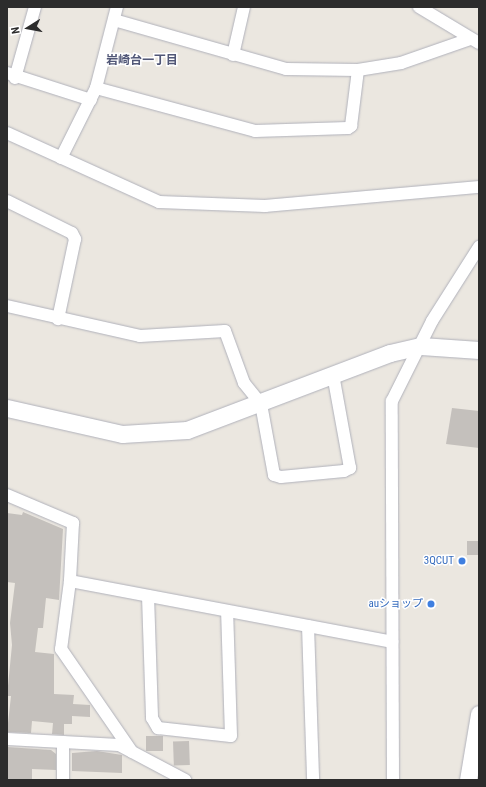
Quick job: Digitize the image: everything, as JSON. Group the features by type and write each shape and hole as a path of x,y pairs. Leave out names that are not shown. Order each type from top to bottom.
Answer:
{"street":[{"path":"35,7 11,75 91,100"},
{"path":"61,158 96,88 117,7"},
{"path":"233,54 244,7"},
{"path":"419,7 474,41"},
{"path":"114,20 286,69 358,70 401,64 474,41"},
{"path":"96,88 255,131 348,128 351,126 358,70"},
{"path":"7,133 159,202 265,206 479,187"},
{"path":"7,201 72,233 75,238 58,319"},
{"path":"392,780 392,401 421,346 432,321 479,247"},
{"path":"7,306 58,319 140,336 225,331 244,383 261,404 274,475 281,477 344,471 350,468 333,374"},
{"path":"7,408 69,424 146,435 202,426 390,353 421,346 479,350"},
{"path":"7,495 73,522 70,581 60,649 132,752"},
{"path":"70,581 392,642"},
{"path":"148,596 152,718 158,728 231,736 227,611"},
{"path":"308,626 313,780"},
{"path":"468,780 479,714"},
{"path":"7,739 119,745 185,780"},
{"path":"63,742 63,780"}],"building":[{"path":"452,408 479,411 479,448 446,444"},
{"path":"23,512 63,529 59,600 46,598 43,628 38,628 35,652 54,654 54,694 74,695 73,704 90,705 90,717 72,716 72,724 64,724 64,735 52,734 53,723 32,721 31,733 7,732 11,696 7,696 12,645 10,623 15,583 7,582 7,513 22,515"},
{"path":"467,541 479,541 479,555 467,555"},
{"path":"146,736 163,736 163,751 146,751"},
{"path":"189,741 190,765 174,766 173,742"},
{"path":"7,747 51,750 56,754 56,770 32,769 32,780 7,780"},
{"path":"97,751 122,755 122,773 72,771 72,753"}],"place":[{"name":"3QCUT","path":"462,561"},
{"name":"auショップ","path":"431,604"}],"district":[{"name":"岩崎台一丁目","path":"142,61"}]}
